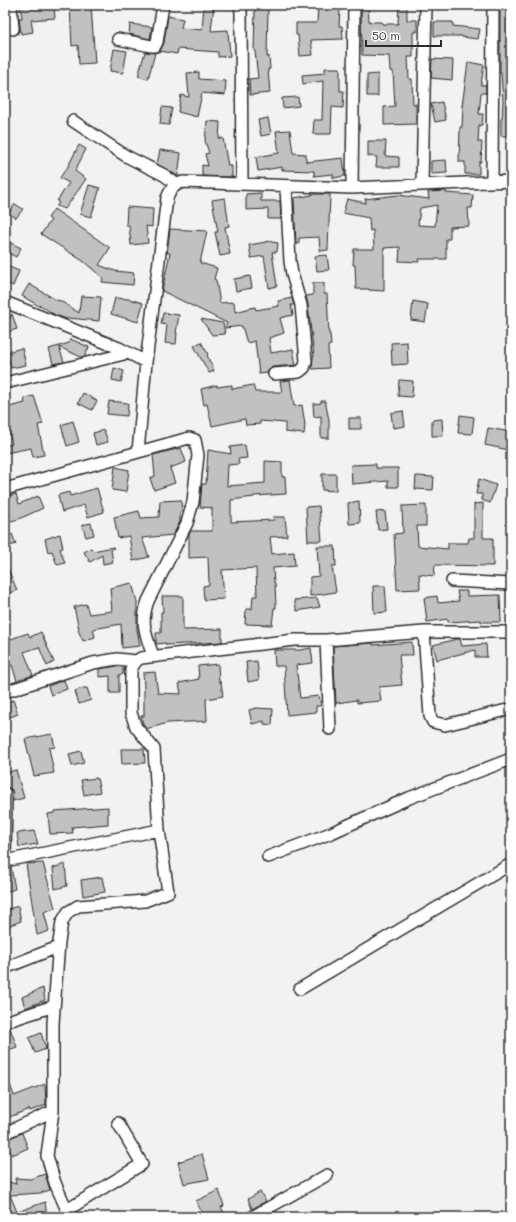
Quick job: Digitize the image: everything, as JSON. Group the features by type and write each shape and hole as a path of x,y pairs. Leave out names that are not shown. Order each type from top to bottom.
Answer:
{"street":[{"path":"11,5 13,29"},
{"path":"118,39 155,46 163,5"},
{"path":"240,5 242,184"},
{"path":"352,188 354,5"},
{"path":"422,184 426,5"},
{"path":"492,182 493,5"},
{"path":"73,121 126,156 164,174 176,184"},
{"path":"138,452 146,362 167,198 170,189 176,184 183,182 286,187 352,188 511,181"},
{"path":"274,374 299,372 304,368 306,361 301,305 292,274 290,261 286,187"},
{"path":"5,302 128,353 146,362"},
{"path":"5,383 128,353"},
{"path":"5,489 189,438 195,440 198,455 193,502 187,523 148,601 144,613 145,631 153,656"},
{"path":"452,581 511,584"},
{"path":"424,632 430,716 433,722 445,725 511,709"},
{"path":"118,1124 142,1164 68,1213 55,1183 47,1156 53,1111 52,1023 58,947 62,922 68,912 78,906 145,901 168,892 159,830 154,749 136,727 131,713 131,670 136,661 141,658 153,656 295,640 326,640 424,632 511,632"},
{"path":"326,640 330,729"},
{"path":"5,692 93,663 117,659 136,661"},
{"path":"268,857 331,833 409,798 511,759"},
{"path":"6,794 5,861 159,830"},
{"path":"300,989 511,864"},
{"path":"5,968 58,947"},
{"path":"5,1022 54,1006"},
{"path":"5,1133 53,1111"},
{"path":"252,1217 328,1175"}],"building":[{"path":"20,5 32,5 32,7 54,6 55,18 31,20 33,32 21,34 19,18 22,18"},
{"path":"70,5 91,5 95,63 79,64 78,45 72,46"},
{"path":"204,5 214,5 211,31 228,30 230,56 218,57 218,52 178,49 177,54 160,51 164,43 168,16 183,19 181,28 202,30"},
{"path":"318,5 340,7 339,26 342,26 343,39 311,40 313,55 300,56 298,35 296,35 296,23 317,23"},
{"path":"361,5 368,5 370,22 398,24 399,5 407,5 407,20 417,20 417,32 413,32 413,57 408,57 409,79 412,79 413,104 416,104 416,124 384,125 384,107 395,106 393,71 390,71 389,56 362,55"},
{"path":"500,5 511,5 511,136 501,136 503,101 500,73"},
{"path":"255,8 268,9 267,57 269,56 270,69 268,69 270,93 250,95 249,79 258,78 254,51"},
{"path":"434,22 453,22 453,26 480,29 478,39 462,36 434,36"},
{"path":"130,24 152,27 150,39 129,34"},
{"path":"114,49 127,51 123,73 110,71"},
{"path":"145,52 155,53 148,79 138,76"},
{"path":"432,59 453,60 452,80 431,78"},
{"path":"468,62 484,65 481,85 486,85 486,93 481,93 479,114 483,114 482,125 479,125 478,142 482,142 479,174 465,174 465,162 459,162 460,127 462,127 462,106"},
{"path":"325,68 340,68 340,91 344,91 343,108 332,107 331,134 313,134 314,120 322,120 323,81 303,84 302,75 325,73"},
{"path":"199,72 199,79 226,81 225,95 202,93 197,117 178,112 181,95 189,97 187,73"},
{"path":"378,74 378,96 367,96 367,75"},
{"path":"298,97 299,106 283,108 282,98"},
{"path":"442,102 446,120 435,122 431,104"},
{"path":"162,107 172,108 169,125 160,124"},
{"path":"268,118 271,134 261,136 258,120"},
{"path":"207,121 220,122 219,139 223,138 228,166 232,166 232,177 202,176 202,165 208,166 205,154 209,153 205,141"},
{"path":"290,130 293,153 306,154 306,162 343,158 345,176 333,178 333,174 314,176 314,171 282,170 282,167 258,171 256,157 279,153 276,131"},
{"path":"368,141 386,141 385,156 399,157 399,167 376,167 377,157 368,156"},
{"path":"79,145 86,149 75,171 86,179 65,209 56,206 59,203 57,201 69,183 60,178 66,170"},
{"path":"160,150 181,153 178,176 157,164"},
{"path":"446,160 447,173 431,174 431,161"},
{"path":"89,185 100,188 91,217 80,214"},
{"path":"446,191 446,193 473,195 472,208 468,208 469,226 450,227 450,239 446,239 446,259 419,259 419,262 399,261 400,247 384,248 384,291 356,289 355,265 353,265 354,249 374,249 373,230 370,231 369,218 343,213 347,199 366,203 365,199 398,195 429,199 428,192","holes":["437,205 435,226 418,225 420,208"]},
{"path":"261,193 261,201 280,201 281,219 268,219 268,209 246,210 246,194"},
{"path":"312,194 330,194 328,250 320,251 319,237 299,238 299,244 296,244 294,198"},
{"path":"225,198 229,226 225,227 230,254 220,256 215,232 218,232 212,200"},
{"path":"15,204 23,209 16,218 9,213"},
{"path":"127,207 153,209 152,227 146,226 148,243 131,245 129,225 126,225"},
{"path":"54,209 110,248 99,265 115,271 134,273 133,285 102,282 103,278 83,261 41,234 51,220 48,218"},
{"path":"170,229 207,231 200,263 217,268 214,279 216,280 220,303 234,302 235,312 255,307 256,310 279,306 278,301 292,298 294,305 291,305 293,315 280,318 284,333 269,338 271,353 293,349 296,365 273,367 270,368 267,373 259,374 255,341 247,343 242,326 225,328 227,323 162,291 170,253 167,253"},
{"path":"5,240 21,248 16,257 5,251"},
{"path":"266,241 278,243 277,252 272,252 277,286 269,288 264,256 251,258 249,245"},
{"path":"327,255 329,270 317,271 315,256"},
{"path":"7,266 19,271 13,286 5,282 5,271"},
{"path":"250,276 252,288 236,291 234,279"},
{"path":"313,283 324,283 324,294 327,294 331,345 328,346 329,368 312,369 314,357 306,296 313,295"},
{"path":"29,284 58,301 59,300 79,313 81,296 101,297 99,321 67,319 55,315 22,296"},
{"path":"115,298 129,299 143,303 138,322 111,314"},
{"path":"413,301 428,304 425,322 411,320"},
{"path":"163,313 179,315 176,344 165,343 167,325 161,324"},
{"path":"12,314 17,329 5,333 5,326"},
{"path":"201,319 223,323 225,334 212,335"},
{"path":"70,339 89,347 85,356 81,357 59,347 64,362 53,364 49,349 69,343"},
{"path":"201,342 208,354 207,355 214,371 209,373 194,346"},
{"path":"407,342 408,364 392,365 391,343"},
{"path":"22,348 26,365 11,368 7,352"},
{"path":"114,368 124,371 121,382 112,380"},
{"path":"290,380 294,406 302,405 305,425 304,434 285,432 285,423 260,421 260,424 246,425 245,419 212,426 207,404 204,405 201,389 217,385 217,387 232,385 232,389 253,385 255,392 282,392 280,381"},
{"path":"399,380 413,381 412,397 398,396"},
{"path":"83,393 97,401 92,410 78,403"},
{"path":"34,396 43,424 38,425 44,455 33,457 31,448 5,453 5,446 12,444 5,415 5,408 25,403 24,398"},
{"path":"109,401 128,403 127,416 107,414"},
{"path":"321,401 325,401 329,420 329,438 321,438 321,416 314,417 313,404 321,403"},
{"path":"403,411 405,426 393,428 391,413"},
{"path":"460,415 474,417 472,434 458,433"},
{"path":"349,418 361,418 361,429 349,429"},
{"path":"442,419 443,436 432,436 432,420"},
{"path":"73,421 79,442 67,446 61,425"},
{"path":"488,428 511,432 509,450 485,445"},
{"path":"104,430 108,442 96,445 93,433"},
{"path":"245,445 247,458 238,459 239,464 228,465 227,486 265,483 265,461 282,462 282,477 285,477 286,494 254,496 231,500 231,522 274,520 273,517 285,517 287,536 270,537 272,554 294,552 295,566 273,568 276,608 274,608 272,625 245,624 246,609 252,609 253,596 257,596 256,568 222,570 224,599 204,600 203,586 209,585 208,557 189,558 189,534 191,531 212,531 212,508 200,507 202,484 206,484 208,450 231,454 230,447"},
{"path":"181,448 186,462 170,468 175,483 154,490 150,478 155,476 153,455"},
{"path":"376,464 376,468 398,468 398,487 388,487 388,481 352,484 351,465"},
{"path":"115,467 129,470 126,492 112,490"},
{"path":"322,474 336,474 336,491 322,490"},
{"path":"416,476 434,477 433,490 415,489"},
{"path":"479,479 496,485 490,503 482,500 482,494 476,494"},
{"path":"97,488 104,512 88,517 84,505 62,512 58,495 69,492 70,496"},
{"path":"16,494 19,504 38,496 43,508 19,519 7,522 5,514 5,497"},
{"path":"181,500 182,512 180,513 180,522 173,535 142,538 149,557 133,561 129,536 118,538 114,517 139,511 141,518 159,517 160,501"},
{"path":"359,501 360,523 349,524 348,503"},
{"path":"483,503 483,538 493,538 493,566 435,565 434,576 419,574 420,589 397,590 394,534 403,533 402,506 426,505 426,526 417,526 418,546 448,549 448,543 468,543 469,538 474,538 474,504"},
{"path":"319,506 322,541 308,541 306,507"},
{"path":"385,511 387,529 378,530 376,512"},
{"path":"91,523 94,535 86,537 82,525"},
{"path":"12,534 16,544 7,547 5,536"},
{"path":"60,534 63,548 60,549 65,563 57,565 52,551 48,552 45,539"},
{"path":"317,546 335,546 336,566 332,566 336,592 310,596 310,577 319,576"},
{"path":"91,548 93,551 114,548 111,550 113,562 103,564 102,555 90,562 84,552"},
{"path":"5,562 17,590 5,595"},
{"path":"132,583 137,602 137,629 140,646 122,648 121,624 93,629 95,637 83,641 78,630 74,607 86,604 89,614 112,611 110,588"},
{"path":"373,586 385,586 387,612 374,613"},
{"path":"457,591 467,591 467,596 500,595 501,622 481,622 481,620 448,622 448,619 427,622 424,598 437,596 438,603 459,601"},
{"path":"162,596 183,596 183,630 222,629 222,642 166,645 166,643 156,644 156,633 161,633 161,612 163,612"},
{"path":"317,598 320,607 297,611 294,600"},
{"path":"41,632 54,662 47,666 39,647 24,652 33,675 17,681 12,665 5,667 5,641 28,633 30,637"},
{"path":"460,639 462,646 486,644 487,657 475,657 475,650 437,660 433,645"},
{"path":"412,642 413,655 399,655 402,685 379,687 381,701 357,703 357,700 336,704 333,646"},
{"path":"311,648 313,663 296,665 300,698 319,696 321,706 316,706 316,712 287,715 284,666 275,666 274,650 300,650"},
{"path":"257,661 259,680 248,682 246,662"},
{"path":"218,664 219,682 221,682 223,696 206,699 207,721 168,723 146,729 141,716 144,716 143,673 155,672 158,693 181,694 179,683 199,679 198,666"},
{"path":"117,666 123,667 123,674 119,675 119,693 110,693 110,676 99,677 99,669"},
{"path":"64,680 67,689 51,695 48,686"},
{"path":"87,688 91,700 79,704 75,691"},
{"path":"13,700 18,714 5,719 5,703"},
{"path":"256,708 273,709 272,725 264,724 264,721 252,724 249,710"},
{"path":"52,734 55,747 49,748 54,773 34,776 25,739"},
{"path":"121,749 144,749 145,763 122,764"},
{"path":"81,751 84,763 72,766 69,754"},
{"path":"16,770 24,798 13,801 12,790 5,787 5,773"},
{"path":"97,778 100,792 84,795 81,780"},
{"path":"108,807 108,824 72,827 73,833 50,834 48,814 54,813 54,811"},
{"path":"34,831 38,844 19,847 17,833"},
{"path":"43,863 55,908 44,912 49,931 37,935 26,864"},
{"path":"65,864 67,886 55,889 53,868"},
{"path":"11,867 15,889 5,892 5,868"},
{"path":"102,877 105,892 83,896 81,880"},
{"path":"18,906 21,921 5,927 5,910"},
{"path":"43,988 45,1000 25,1008 22,997"},
{"path":"10,1028 17,1047 5,1051 5,1029"},
{"path":"41,1033 46,1049 35,1053 29,1038"},
{"path":"5,1073 14,1096 45,1084 46,1105 30,1111 29,1109 5,1119"},
{"path":"22,1133 28,1148 12,1155 5,1140"},
{"path":"202,1154 209,1179 184,1184 178,1162"},
{"path":"45,1174 50,1190 41,1193 10,1195 17,1212 45,1202 47,1217 5,1217 5,1181 16,1184 15,1178 30,1179"},
{"path":"219,1190 224,1206 221,1207 226,1217 204,1217 196,1201"},
{"path":"260,1192 266,1201 252,1209 248,1199"}]}
